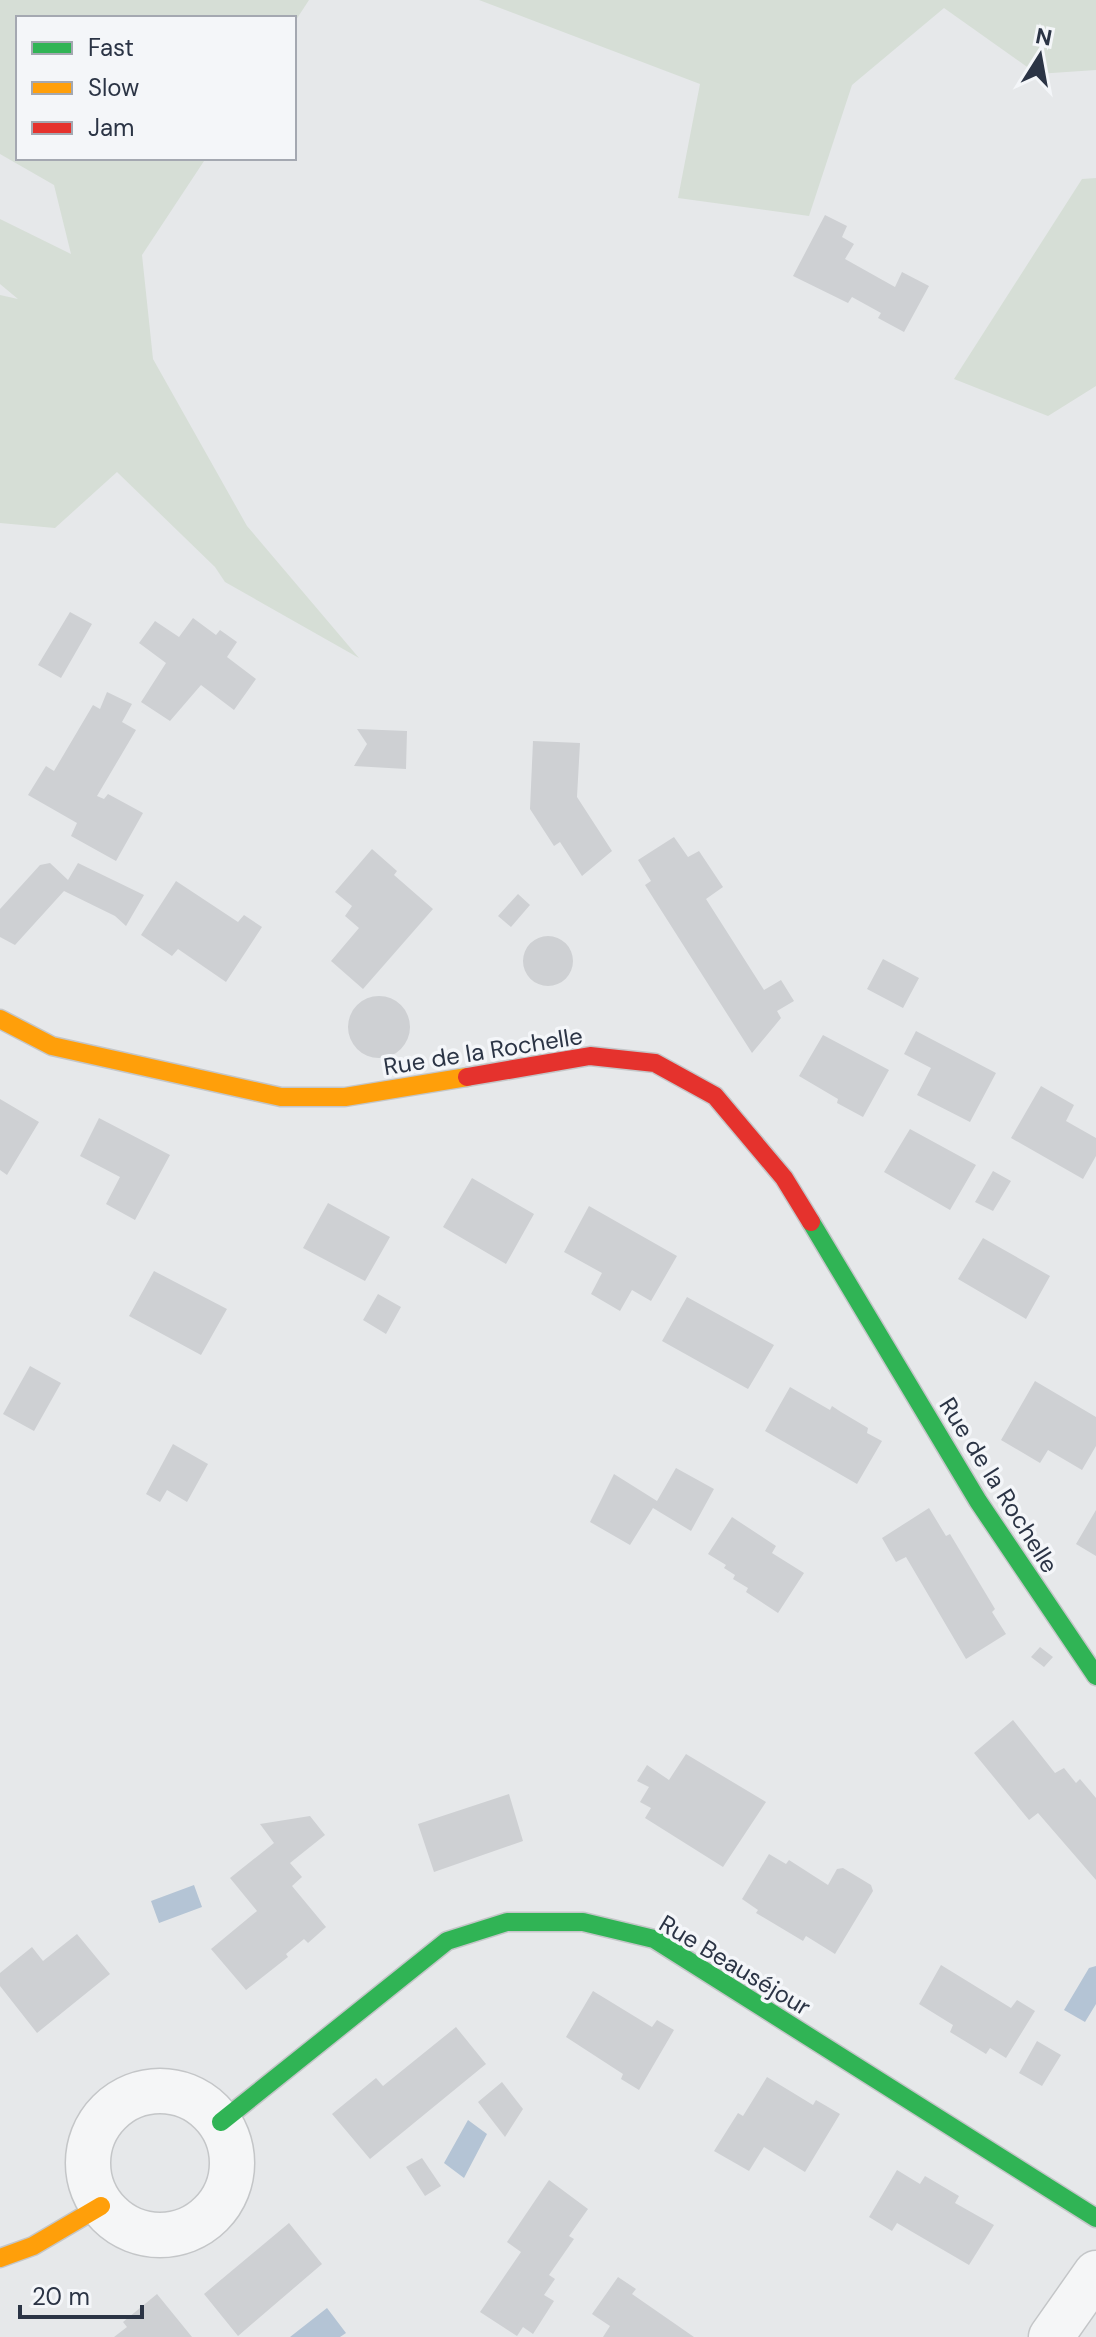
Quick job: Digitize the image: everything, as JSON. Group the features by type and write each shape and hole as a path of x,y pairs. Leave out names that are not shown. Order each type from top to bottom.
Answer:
{"street":[{"name":"Rue de la Rochelle","path":"0,1019 52,1046 281,1097 345,1097 590,1056 655,1063 715,1096 784,1178 978,1501 1096,1676"},
{"name":"Rue Beauséjour","path":"221,2122 447,1941 507,1922 583,1922 654,1939 1096,2218"},
{"path":"162,2090 185,2094 205,2105 221,2122 231,2145 234,2170 227,2194 212,2215 192,2229 167,2236 143,2234 120,2223 101,2206 91,2185 87,2163 91,2140 102,2119 119,2103 139,2093 162,2090"},
{"path":"0,2258 33,2246 101,2206"},
{"path":"1051,2337 1096,2273"}],"shaded area":[{"path":"0,0 309,0 296,20 296,16 16,16 16,160 205,160 142,255 153,359 247,526 359,658 225,582 215,567 117,472 55,528 0,523 0,295 18,299 0,284 0,219 71,254 54,185 0,154"},
{"path":"479,0 1096,0 1096,70 1037,74 944,8 852,85 809,216 678,198 700,84"},
{"path":"1096,178 1096,386 1048,416 954,379 1082,179"}],"water":[{"path":"194,1885 202,1907 159,1923 151,1901"},
{"path":"1096,1966 1096,2004 1085,2022 1064,2010 1089,1968"},
{"path":"468,2120 487,2134 464,2178 444,2163"},
{"path":"327,2308 346,2333 340,2337 290,2337"}],"building":[{"path":"825,215 847,226 842,237 854,244 845,259 895,287 902,272 929,286 904,332 878,318 881,313 852,297 848,303 793,276"},
{"path":"70,612 92,624 61,678 38,665"},
{"path":"193,618 216,635 220,630 237,642 227,657 256,679 234,710 201,685 170,721 141,702 166,663 139,643 155,621 179,637"},
{"path":"107,692 132,704 122,722 136,730 97,796 104,799 108,794 143,813 116,861 71,836 77,823 28,795 46,766 54,771 93,705 100,709"},
{"path":"357,729 407,731 406,769 354,766 367,744"},
{"path":"533,741 580,743 577,797 612,851 582,876 560,842 554,846 530,809"},
{"path":"674,837 688,857 699,851 723,887 706,899 764,990 781,980 794,1001 777,1011 781,1018 752,1053 645,885 651,881 638,860"},
{"path":"372,849 397,871 394,875 433,909 363,989 331,961 359,928 345,916 352,906 335,892"},
{"path":"50,863 68,880 78,863 144,895 126,926 115,916 64,891 15,945 0,937 0,909 40,865"},
{"path":"176,881 238,922 244,915 262,927 226,982 178,949 172,956 141,935"},
{"path":"518,894 530,905 511,927 498,916"},
{"path":"548,936 566,943 573,961 566,979 548,986 530,979 523,961 530,943"},
{"path":"883,959 919,978 903,1008 867,989"},
{"path":"379,996 401,1005 410,1027 401,1049 379,1058 357,1049 348,1027 357,1005"},
{"path":"916,1031 996,1073 970,1122 917,1095 931,1068 904,1054"},
{"path":"823,1035 889,1070 863,1117 799,1076"},
{"path":"1041,1086 1074,1105 1066,1121 1096,1138 1096,1156 1083,1179 1011,1138"},
{"path":"0,1099 39,1122 7,1175 0,1170"},
{"path":"99,1118 170,1155 135,1220 106,1204 120,1177 80,1156"},
{"path":"910,1129 976,1165 950,1210 884,1172"},
{"path":"993,1171 1011,1181 993,1211 975,1202"},
{"path":"472,1178 534,1214 506,1264 443,1227"},
{"path":"328,1203 390,1237 365,1281 303,1248"},
{"path":"589,1206 677,1256 651,1301 632,1290 620,1311 591,1294 602,1273 564,1252"},
{"path":"983,1238 1050,1276 1026,1319 958,1279"},
{"path":"154,1271 227,1309 201,1355 129,1316"},
{"path":"378,1294 401,1307 386,1334 363,1320"},
{"path":"687,1297 774,1345 748,1389 662,1341"},
{"path":"30,1366 61,1383 34,1431 3,1414"},
{"path":"1035,1381 1096,1417 1096,1446 1082,1470 1048,1450 1040,1463 1001,1440"},
{"path":"790,1387 830,1410 832,1406 868,1428 867,1433 882,1441 857,1484 765,1431"},
{"path":"173,1444 208,1464 187,1502 167,1490 160,1502 146,1494"},
{"path":"676,1468 714,1489 691,1531 653,1508 630,1545 590,1522 614,1474 657,1501"},
{"path":"929,1508 946,1536 950,1534 995,1609 992,1612 1006,1634 966,1659 906,1557 896,1562 882,1538"},
{"path":"1096,1510 1096,1556 1076,1544"},
{"path":"732,1517 776,1546 772,1553 804,1573 778,1613 746,1592 748,1588 733,1579 735,1575 724,1568 726,1565 708,1554"},
{"path":"1040,1647 1053,1657 1044,1667 1031,1657"},
{"path":"1013,1720 1055,1773 1064,1768 1076,1783 1080,1779 1096,1798 1096,1880 1038,1813 1029,1820 974,1753"},
{"path":"686,1754 766,1802 723,1867 645,1818 651,1808 640,1802 649,1787 637,1781 647,1765 669,1780"},
{"path":"509,1794 523,1841 434,1872 418,1824"},
{"path":"310,1816 325,1835 290,1863 302,1877 292,1886 326,1927 308,1943 304,1939 286,1954 288,1957 246,1990 211,1949 257,1911 230,1878 274,1843 260,1824"},
{"path":"769,1854 786,1864 789,1860 828,1885 837,1869 843,1868 871,1885 873,1891 835,1954 806,1936 803,1941 756,1913 758,1910 742,1899"},
{"path":"77,1934 110,1974 37,2033 0,1986 0,1973 32,1947 43,1961"},
{"path":"941,1965 1011,2008 1017,2000 1035,2011 1006,2058 990,2048 986,2054 950,2032 953,2025 919,2004"},
{"path":"593,1991 652,2027 657,2020 674,2030 639,2090 621,2079 623,2074 566,2037"},
{"path":"456,2027 486,2064 370,2159 332,2114 376,2078 383,2086"},
{"path":"1037,2041 1061,2055 1042,2086 1019,2073"},
{"path":"767,2077 813,2105 816,2100 840,2114 805,2172 764,2147 749,2171 714,2151 738,2113 743,2116"},
{"path":"502,2082 523,2109 505,2137 478,2102"},
{"path":"422,2158 441,2186 425,2196 406,2167"},
{"path":"897,2170 920,2184 925,2176 959,2196 955,2203 994,2225 969,2265 897,2223 892,2231 869,2217"},
{"path":"549,2180 588,2209 569,2236 574,2239 549,2275 555,2279 544,2295 554,2301 533,2334 523,2327 517,2336 480,2312 521,2252 507,2242"},
{"path":"289,2223 322,2264 238,2336 204,2294"},
{"path":"618,2277 636,2289 632,2294 694,2337 603,2337 610,2326 592,2314"},
{"path":"157,2294 192,2337 114,2337 127,2327 123,2322"}],"traffic: fast":[{"path":"811,1222 978,1501 1096,1676"},
{"path":"221,2122 447,1941 507,1922 583,1922 654,1939 1096,2218"}],"traffic: slow":[{"path":"0,1019 52,1046 281,1097 345,1097 467,1077"},
{"path":"0,2258 33,2246 101,2206"}],"traffic: jam":[{"path":"467,1077 590,1056 655,1063 715,1096 784,1178 811,1222"}]}
